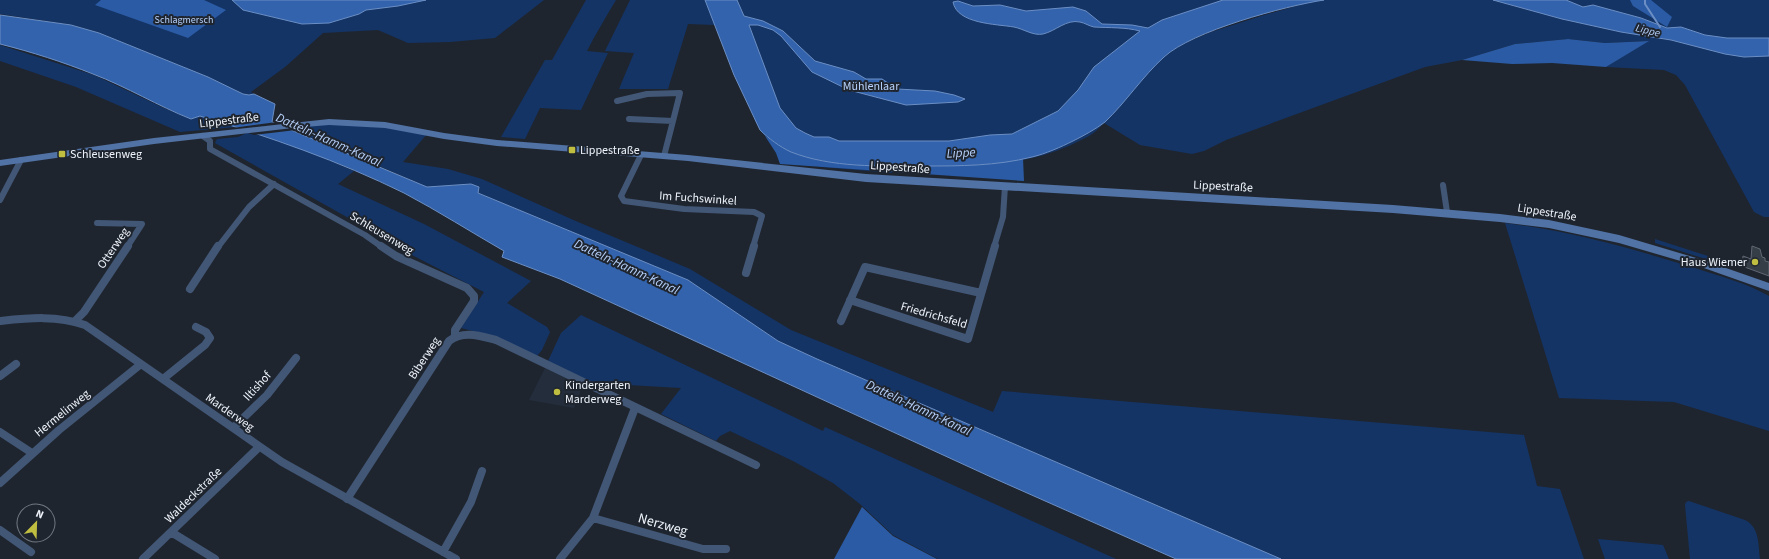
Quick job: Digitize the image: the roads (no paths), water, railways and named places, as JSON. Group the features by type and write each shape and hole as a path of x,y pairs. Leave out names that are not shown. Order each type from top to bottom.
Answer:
{"main road":[{"name":"Lippestraße","path":"0,163 154,141 294,125 329,122 373,124 497,143 664,156 866,178 1447,212 1549,224 1620,239 1696,262 1769,287"}],"street":[{"path":"617,101 647,94 680,93 664,156"},
{"path":"629,119 673,122"},
{"name":"Schleusenweg","path":"203,136 210,141 210,148 365,235 396,256 467,288 474,296 474,301 455,330 455,336"},
{"name":"Im Fuchswinkel","path":"641,155 621,196 624,201 684,209 754,212 762,216 746,273"},
{"path":"0,200 21,160"},
{"path":"190,289 211,254 257,199 274,184"},
{"name":"Friedrichsfeld","path":"850,300 968,338 1003,217 1005,186"},
{"path":"1443,186 1447,212"},
{"name":"Otterweg","path":"75,321 84,312 142,224 97,223"},
{"path":"841,322 865,267 981,293"},
{"name":"Marderweg","path":"0,321 39,317 56,317 85,325 259,447 347,499 456,559"},
{"path":"163,380 205,346 210,338 206,332 196,327"},
{"name":"Biberweg","path":"347,499 449,341 455,336 466,334 496,340 756,465"},
{"name":"Iltishof","path":"233,428 267,395 296,358"},
{"path":"0,376 16,364"},
{"name":"Hermelinweg","path":"0,483 32,453 141,364"},
{"path":"560,559 593,518 635,408"},
{"path":"0,432 32,453"},
{"name":"Waldeckstraße","path":"143,559 259,447"},
{"path":"443,552 457,529 480,483 482,471"},
{"name":"Nerzweg","path":"593,518 703,549 726,549"},
{"path":"0,530 31,552"},
{"path":"171,532 215,559"}],"water":[{"path":"232,0 426,0 398,6 366,10 359,14 329,23 302,24 243,10"},
{"name":"Lippe","path":"705,0 737,0 744,16 763,21 783,31 815,61 854,72 866,79 882,79 897,89 935,91 965,99 958,102 906,105 849,90 812,72 781,36 773,30 758,25 749,25 780,108 796,128 814,137 829,137 839,141 949,141 990,135 1012,134 1058,111 1078,90 1094,67 1140,31 1123,28 1094,27 1082,22 1070,22 1043,34 1036,34 1014,27 988,24 969,19 956,9 953,2 958,1 973,6 1000,5 1026,11 1073,7 1086,11 1102,24 1132,25 1148,28 1162,20 1223,0 1324,0 1286,8 1240,21 1195,38 1177,47 1156,65 1105,122 1081,137 1048,152 1018,160 991,164 951,166 890,166 856,165 823,161 807,157 787,150 763,133 760,130 734,75"},
{"name":"Lippe","path":"1493,0 1566,0 1583,7 1593,5 1641,18 1667,28 1681,27 1705,35 1727,38 1769,38 1769,56 1744,57 1725,54 1671,40 1621,32 1562,19"},
{"name":"Datteln-Hamm-Kanal","path":"0,15 71,25 99,33 208,77 243,94 254,94 275,104 272,122 427,187 471,184 479,187 478,193 688,280 778,341 1281,559 1176,559 991,477 560,279 502,257 504,251 442,214 404,193 355,170 304,150 226,124 200,116 191,119 93,74 24,50 0,44"}],"waterway":[{"name":"Lippe","path":"1645,0 1645,4 1660,27"}],"place":[{"name":"Lippestraße","path":"572,150"},
{"name":"Schleusenweg","path":"62,154"},
{"name":"Haus Wiemer","path":"1755,262"},
{"name":"Kindergarten Marderweg","path":"557,392"}],"park label":[{"name":"Schlagmersch","path":"184,19"},
{"name":"Mühlenlaar","path":"871,86"}]}
